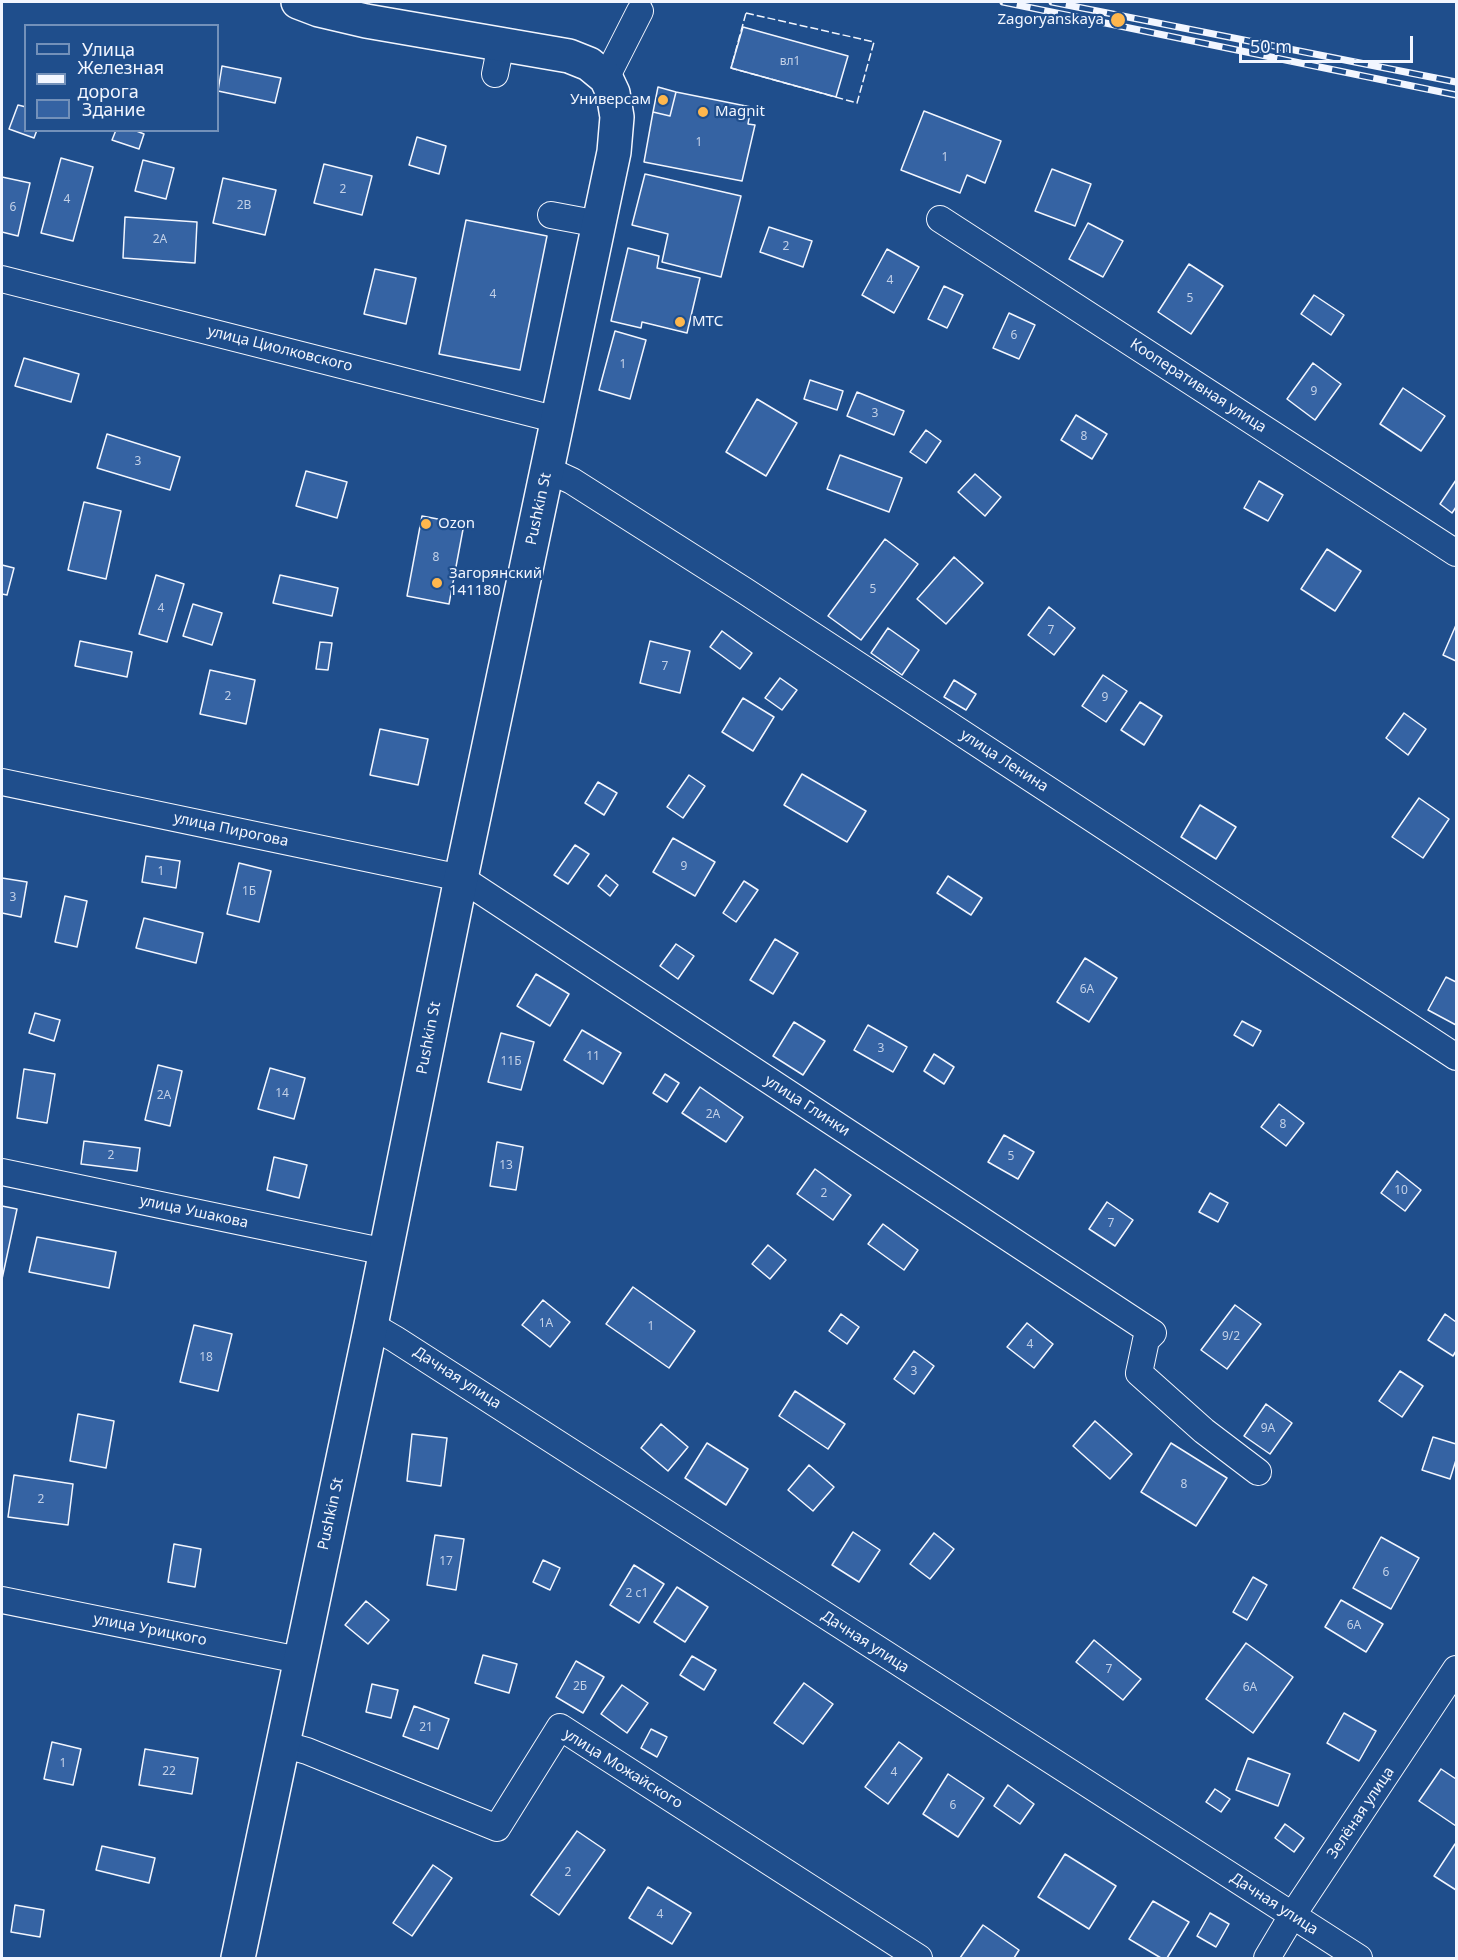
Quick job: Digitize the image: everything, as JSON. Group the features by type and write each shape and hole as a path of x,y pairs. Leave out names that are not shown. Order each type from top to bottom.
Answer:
{"main road":[{"path":"298,2 319,10 498,59 568,56 589,64 606,78"},
{"name":"Pushkin St","path":"238,1959 371,1325 461,878 614,152 617,117 613,93 606,78"}],"street":[{"path":"606,78 640,11"},
{"path":"550,214 599,224"},
{"name":"Кооперативная улица","path":"940,219 1456,553"},
{"name":"улица Циолковского","path":"2,279 558,420"},
{"name":"улица Ленина","path":"548,470 572,481 755,598 1456,1057"},
{"name":"улица Пирогова","path":"2,782 461,878"},
{"name":"улица Глинки","path":"461,878 1154,1333 1146,1340 1139,1373 1204,1431 1258,1472"},
{"name":"улица Ушакова","path":"2,1172 386,1252"},
{"name":"Дачная улица","path":"371,1325 1359,1959"},
{"name":"улица Урицкого","path":"2,1600 300,1660"},
{"name":"Зелёная улица","path":"1267,1959 1292,1916 1456,1669"},
{"name":"улица Можайского","path":"282,1744 307,1750 497,1828 560,1727 919,1959"}],"building":[{"path":"743,27 848,56 836,97 731,68"},
{"path":"222,66 281,78 275,103 219,91"},
{"path":"658,87 676,92 670,116 653,112"},
{"path":"676,92 751,107 748,124 755,125 742,181 644,162 653,112 670,116"},
{"path":"18,105 24,106 24,132 36,132 34,138 9,129"},
{"path":"924,111 1001,141 985,183 967,175 960,193 901,170"},
{"path":"115,132 144,134 139,149 112,140"},
{"path":"417,137 446,146 439,174 409,165"},
{"path":"61,158 93,167 73,241 41,233"},
{"path":"143,160 174,168 166,199 135,191"},
{"path":"324,164 372,176 362,215 314,203"},
{"path":"1052,169 1091,184 1075,226 1035,211"},
{"path":"645,174 741,196 721,277 662,262 668,234 632,225"},
{"path":"2,177 30,183 18,236 2,232"},
{"path":"223,178 276,190 265,235 213,223"},
{"path":"125,217 197,222 195,263 123,258"},
{"path":"466,220 547,236 520,370 439,354"},
{"path":"1088,223 1123,241 1103,277 1069,259"},
{"path":"769,227 812,241 803,267 760,252"},
{"path":"628,248 659,256 657,268 700,278 687,333 642,322 641,328 611,321"},
{"path":"887,249 919,267 894,313 862,295"},
{"path":"1189,264 1223,286 1191,334 1158,312"},
{"path":"375,269 416,278 406,324 364,314"},
{"path":"944,286 963,295 947,328 928,319"},
{"path":"1314,295 1344,315 1331,335 1301,314"},
{"path":"1009,313 1035,325 1019,359 993,348"},
{"path":"615,331 646,340 630,399 599,390"},
{"path":"24,358 79,374 71,402 15,386"},
{"path":"1313,363 1341,384 1315,420 1287,399"},
{"path":"810,380 843,391 837,410 804,399"},
{"path":"1403,388 1445,416 1421,451 1380,424"},
{"path":"857,392 904,411 894,435 847,416"},
{"path":"757,399 797,423 766,476 726,452"},
{"path":"1076,415 1107,434 1092,459 1061,440"},
{"path":"926,430 941,441 926,463 910,452"},
{"path":"107,434 180,457 170,490 97,468"},
{"path":"840,455 902,478 889,512 827,489"},
{"path":"306,471 347,482 337,518 296,506"},
{"path":"975,474 1001,497 985,516 958,492"},
{"path":"1456,480 1456,507 1452,513 1440,504"},
{"path":"1259,481 1283,495 1268,521 1244,508"},
{"path":"84,502 121,511 106,579 68,570"},
{"path":"422,516 464,524 449,604 407,596"},
{"path":"885,539 918,564 861,640 828,616"},
{"path":"1327,549 1361,571 1335,611 1301,589"},
{"path":"954,557 983,583 946,624 917,599"},
{"path":"2,565 14,568 7,595 2,594"},
{"path":"156,575 184,584 167,642 139,634"},
{"path":"280,575 338,588 332,616 273,603"},
{"path":"193,604 222,613 212,645 183,636"},
{"path":"1049,607 1075,628 1054,655 1028,635"},
{"path":"1456,625 1456,661 1443,655"},
{"path":"888,628 919,650 902,675 871,653"},
{"path":"722,631 752,653 740,669 710,647"},
{"path":"80,641 132,652 127,677 75,666"},
{"path":"650,641 690,651 680,693 640,683"},
{"path":"320,642 332,643 328,670 316,669"},
{"path":"210,670 255,680 246,724 200,714"},
{"path":"1103,675 1127,691 1106,722 1082,706"},
{"path":"780,678 797,690 782,710 765,698"},
{"path":"954,680 976,694 966,710 944,697"},
{"path":"743,698 774,717 753,751 722,732"},
{"path":"1140,702 1162,716 1144,745 1121,730"},
{"path":"1404,713 1426,729 1408,755 1386,738"},
{"path":"380,729 428,739 418,785 370,775"},
{"path":"802,774 866,811 847,842 784,805"},
{"path":"689,775 705,786 683,818 667,807"},
{"path":"598,782 617,793 604,815 585,803"},
{"path":"1419,798 1449,819 1423,858 1392,837"},
{"path":"1200,805 1236,827 1216,859 1181,837"},
{"path":"673,838 715,862 695,896 653,872"},
{"path":"575,845 589,854 568,884 554,875"},
{"path":"146,856 180,861 176,888 142,882"},
{"path":"239,863 271,871 259,922 227,914"},
{"path":"606,875 618,885 610,896 598,886"},
{"path":"948,876 982,898 971,915 937,893"},
{"path":"2,878 27,882 21,917 2,913"},
{"path":"744,881 758,890 736,922 723,913"},
{"path":"65,896 87,901 77,947 55,942"},
{"path":"144,918 203,933 196,963 136,948"},
{"path":"775,939 798,953 773,994 750,980"},
{"path":"676,944 694,956 678,979 660,966"},
{"path":"1085,958 1117,978 1089,1022 1057,1002"},
{"path":"536,974 569,994 550,1026 517,1006"},
{"path":"1446,977 1456,982 1456,1025 1428,1010"},
{"path":"35,1013 60,1020 54,1041 29,1033"},
{"path":"1242,1021 1261,1031 1253,1046 1234,1035"},
{"path":"794,1022 825,1041 803,1075 773,1056"},
{"path":"868,1025 907,1047 893,1072 854,1050"},
{"path":"582,1030 621,1053 603,1084 564,1060"},
{"path":"501,1033 534,1042 521,1090 488,1082"},
{"path":"934,1054 954,1067 944,1084 924,1071"},
{"path":"158,1065 182,1071 170,1126 145,1120"},
{"path":"270,1068 305,1078 294,1119 258,1109"},
{"path":"24,1069 55,1074 47,1123 17,1118"},
{"path":"665,1074 679,1083 667,1102 653,1093"},
{"path":"700,1087 743,1117 726,1142 682,1113"},
{"path":"1279,1104 1304,1123 1286,1146 1261,1127"},
{"path":"1004,1135 1034,1152 1018,1179 988,1162"},
{"path":"84,1141 140,1148 137,1171 81,1164"},
{"path":"497,1142 523,1147 516,1190 490,1186"},
{"path":"274,1157 307,1165 299,1198 267,1190"},
{"path":"815,1169 851,1195 833,1220 797,1194"},
{"path":"1397,1171 1421,1190 1405,1211 1381,1193"},
{"path":"1210,1193 1228,1203 1218,1222 1199,1212"},
{"path":"1107,1202 1133,1220 1115,1246 1089,1229"},
{"path":"2,1206 17,1209 2,1279"},
{"path":"883,1224 918,1250 904,1270 868,1244"},
{"path":"37,1237 116,1252 109,1288 29,1272"},
{"path":"768,1245 786,1260 770,1279 752,1264"},
{"path":"633,1287 695,1331 669,1368 606,1324"},
{"path":"543,1300 570,1322 550,1347 522,1325"},
{"path":"1235,1305 1261,1324 1227,1369 1201,1350"},
{"path":"841,1314 859,1327 847,1344 829,1331"},
{"path":"1445,1314 1456,1322 1456,1351 1453,1356 1428,1340"},
{"path":"1027,1323 1053,1344 1034,1368 1007,1347"},
{"path":"194,1325 232,1334 218,1391 180,1382"},
{"path":"914,1351 934,1366 914,1394 894,1379"},
{"path":"1400,1371 1423,1386 1402,1417 1379,1401"},
{"path":"795,1391 845,1424 828,1449 779,1416"},
{"path":"1266,1404 1292,1423 1270,1454 1244,1436"},
{"path":"78,1414 114,1421 106,1468 70,1461"},
{"path":"1095,1421 1132,1454 1110,1479 1073,1446"},
{"path":"661,1424 688,1447 668,1471 641,1448"},
{"path":"412,1434 447,1438 441,1486 407,1481"},
{"path":"1433,1437 1456,1444 1456,1460 1450,1479 1422,1470"},
{"path":"707,1443 748,1469 726,1505 685,1478"},
{"path":"1171,1443 1227,1478 1196,1526 1141,1492"},
{"path":"809,1465 834,1487 813,1511 788,1490"},
{"path":"14,1475 73,1484 68,1525 8,1517"},
{"path":"853,1532 880,1550 859,1582 832,1565"},
{"path":"934,1533 954,1549 930,1579 910,1564"},
{"path":"435,1535 464,1539 456,1590 427,1585"},
{"path":"1381,1537 1419,1558 1391,1609 1353,1588"},
{"path":"174,1544 201,1549 195,1587 168,1582"},
{"path":"543,1560 560,1568 550,1590 533,1582"},
{"path":"634,1565 664,1584 639,1623 610,1605"},
{"path":"1253,1577 1267,1585 1247,1620 1233,1612"},
{"path":"677,1587 708,1607 685,1642 654,1622"},
{"path":"1341,1600 1383,1624 1366,1652 1325,1627"},
{"path":"366,1601 389,1620 368,1644 345,1625"},
{"path":"1094,1640 1141,1679 1123,1700 1076,1662"},
{"path":"1246,1643 1293,1677 1253,1733 1206,1699"},
{"path":"483,1655 517,1664 509,1693 475,1683"},
{"path":"692,1656 716,1670 704,1690 680,1675"},
{"path":"576,1661 604,1677 583,1713 556,1697"},
{"path":"804,1683 833,1704 803,1744 774,1723"},
{"path":"372,1684 398,1690 391,1718 366,1712"},
{"path":"622,1685 648,1703 627,1733 601,1714"},
{"path":"414,1706 449,1719 438,1749 403,1736"},
{"path":"1344,1713 1376,1731 1359,1761 1327,1743"},
{"path":"651,1729 667,1737 657,1757 641,1748"},
{"path":"52,1742 81,1749 73,1785 44,1779"},
{"path":"899,1742 922,1758 888,1804 865,1787"},
{"path":"145,1749 198,1758 192,1794 139,1785"},
{"path":"1248,1758 1290,1774 1278,1806 1236,1790"},
{"path":"1441,1769 1456,1779 1456,1826 1419,1801"},
{"path":"948,1774 984,1798 958,1837 923,1814"},
{"path":"1008,1785 1034,1804 1020,1824 994,1806"},
{"path":"1215,1789 1230,1799 1221,1812 1206,1802"},
{"path":"1285,1824 1304,1838 1294,1852 1275,1838"},
{"path":"577,1831 605,1850 559,1915 531,1895"},
{"path":"1456,1845 1456,1890 1434,1876"},
{"path":"102,1846 155,1858 149,1883 96,1870"},
{"path":"1065,1854 1116,1886 1089,1929 1038,1897"},
{"path":"433,1865 452,1878 412,1936 393,1923"},
{"path":"648,1887 691,1913 672,1944 629,1918"},
{"path":"1153,1901 1189,1922 1167,1958 1161,1958 1129,1939"},
{"path":"15,1905 44,1910 40,1937 11,1932"},
{"path":"1210,1913 1229,1924 1216,1947 1197,1936"},
{"path":"983,1925 1019,1950 1014,1958 960,1958"}],"railway":[{"path":"1003,2 1456,95"},
{"path":"1052,2 1456,82"}],"fence":[{"path":"746,13 874,42 857,103 731,68 746,13"}],"place":[{"name":"Zagoryanskaya","path":"1118,20"},
{"name":"Универсам","path":"663,100"},
{"name":"Magnit","path":"703,112"},
{"name":"МТС","path":"680,322"},
{"name":"Ozon","path":"426,524"},
{"name":"Загорянский 141180","path":"437,583"}]}
